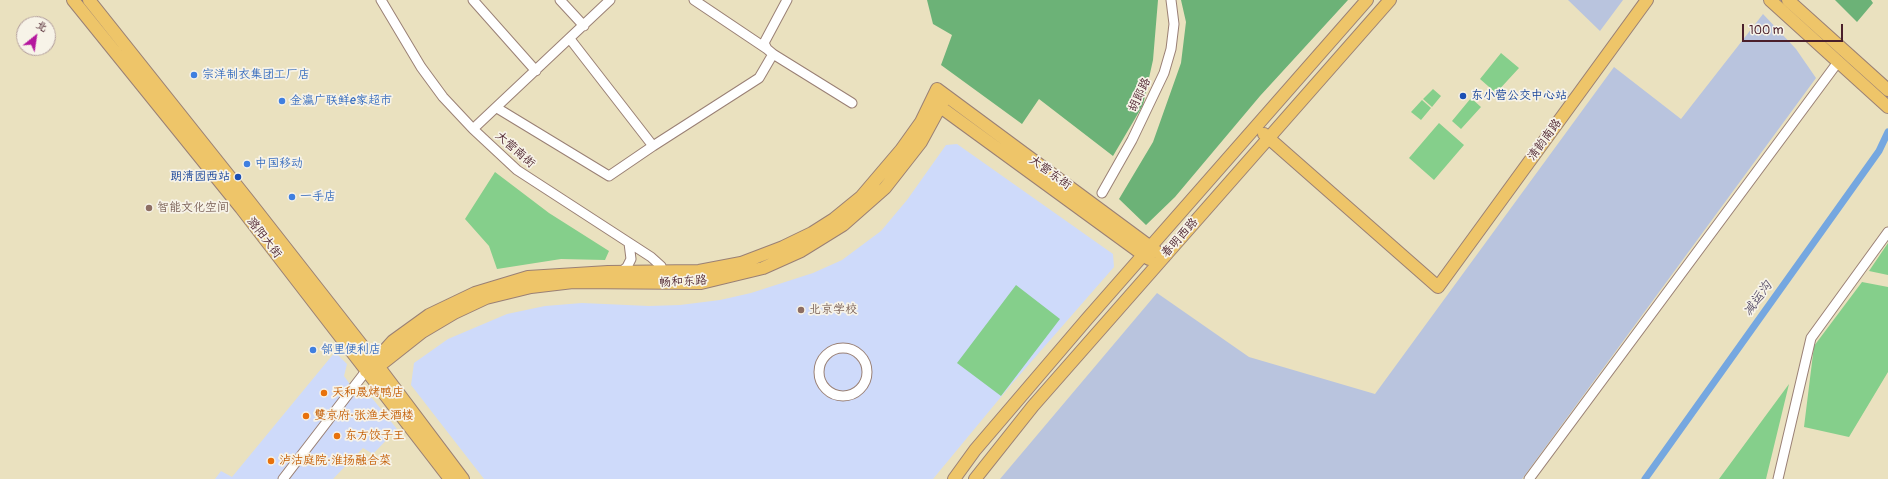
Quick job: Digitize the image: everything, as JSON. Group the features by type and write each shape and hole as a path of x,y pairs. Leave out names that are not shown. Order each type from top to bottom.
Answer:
{"main road":[{"name":"潞阳大街","path":"73,0 241,208 373,366 450,479"},
{"name":"潞阳大街","path":"89,0 373,366 463,479"},
{"name":"春明西路","path":"954,479 975,450 1037,377 1367,0"},
{"name":"春明西路","path":"975,479 1033,406 1390,0"},
{"name":"清韵南路","path":"1438,279 1638,0"},
{"name":"清韵南路","path":"1438,279 1647,0"},
{"path":"1770,0 1888,107"},
{"path":"1788,0 1888,90"},
{"name":"畅和东路","path":"373,366 422,332 454,313 486,298 531,287 573,282 663,278 741,263 783,247 812,233 834,219 861,197 901,150 939,98"},
{"name":"大营东街","path":"939,98 1160,261"},
{"path":"1259,125 1438,279"},
{"name":"畅和东路","path":"373,366 393,341 429,315 475,293 528,277 621,272 663,278"}],"street":[{"name":"大营南街","path":"381,0 421,67 443,97 474,129 517,170 651,257 661,266 663,278"},
{"path":"472,0 536,71"},
{"path":"560,0 584,26"},
{"path":"474,129 610,0"},
{"path":"694,0 770,51 852,103"},
{"path":"770,51 764,43 787,0"},
{"name":"胡郎路","path":"1102,193 1132,140 1164,73 1171,49 1174,24 1171,0"},
{"path":"570,39 652,146"},
{"path":"497,108 610,176 652,146 759,78 770,51"},
{"path":"1529,479 1838,62"},
{"path":"1778,479 1811,338 1888,232"},
{"path":"621,272 631,259 632,253 628,243"},
{"path":"842,347 849,348 862,357 866,363 867,378 858,391 844,396 836,395 828,391 822,385 819,377 819,369 821,361 826,354 834,349 842,347"},
{"name":"畅和东路","path":"283,479 373,366"}],"shaded area":[{"path":"1568,0 1623,0 1600,31"},
{"path":"1763,14 1796,49 1816,78 1522,479 1000,479 1157,293 1249,357 1375,394 1614,67 1681,119"},
{"name":"北京学校","path":"957,144 1113,254 1114,267 1010,386 933,479 484,479 411,385 414,363 448,339 507,314 545,306 582,303 649,306 680,305 720,300 751,293 813,273 842,260 881,231 907,200 946,145"},
{"path":"335,352 347,364 344,376 360,398 372,398 397,429 373,454 363,448 333,479 215,479 221,471 232,477"}],"green space":[{"path":"927,0 1158,0 1153,60 1143,105 1113,156 1039,99 1022,124 941,65 952,35 933,24"},
{"path":"1181,0 1348,0 1260,96 1175,197 1146,225 1119,199 1153,142 1181,63 1186,22"},
{"path":"1835,0 1871,0 1873,3 1857,22"},
{"path":"1501,53 1519,68 1496,93 1480,79"},
{"path":"1433,89 1441,96 1432,107 1423,99"},
{"path":"1471,98 1481,107 1461,129 1452,121"},
{"path":"1422,100 1431,108 1421,120 1411,112"},
{"path":"1439,123 1464,145 1434,180 1409,158"},
{"path":"495,172 549,213 609,251 605,260 561,259 497,269 489,246 465,219"},
{"path":"1888,243 1888,275 1869,271"},
{"path":"1862,282 1888,287 1888,372 1849,437 1804,427 1814,346"},
{"path":"1016,285 1060,319 1001,396 957,363"},
{"path":"1789,384 1766,479 1719,479"}],"waterway":[{"name":"减运沟","path":"1645,479 1879,151 1888,132"}],"place":[{"name":"宗洋制衣集团工厂店","path":"194,75"},
{"name":"东小营公交中心站","path":"1463,96"},
{"name":"金瀛广联鲜e家超市","path":"282,101"},
{"name":"中国移动","path":"247,164"},
{"name":"朗清园西站","path":"238,177"},
{"name":"一手店","path":"292,197"},
{"name":"智能文化空间","path":"149,208"},
{"name":"北京学校","path":"801,310"},
{"name":"邻里便利店","path":"313,350"},
{"name":"天和晟烤鸭店","path":"324,393"},
{"name":"雙京府·张渔夫酒楼","path":"306,416"},
{"name":"东方饺子王","path":"337,436"},
{"name":"泸沽庭院·淮扬融合菜","path":"271,461"}]}
